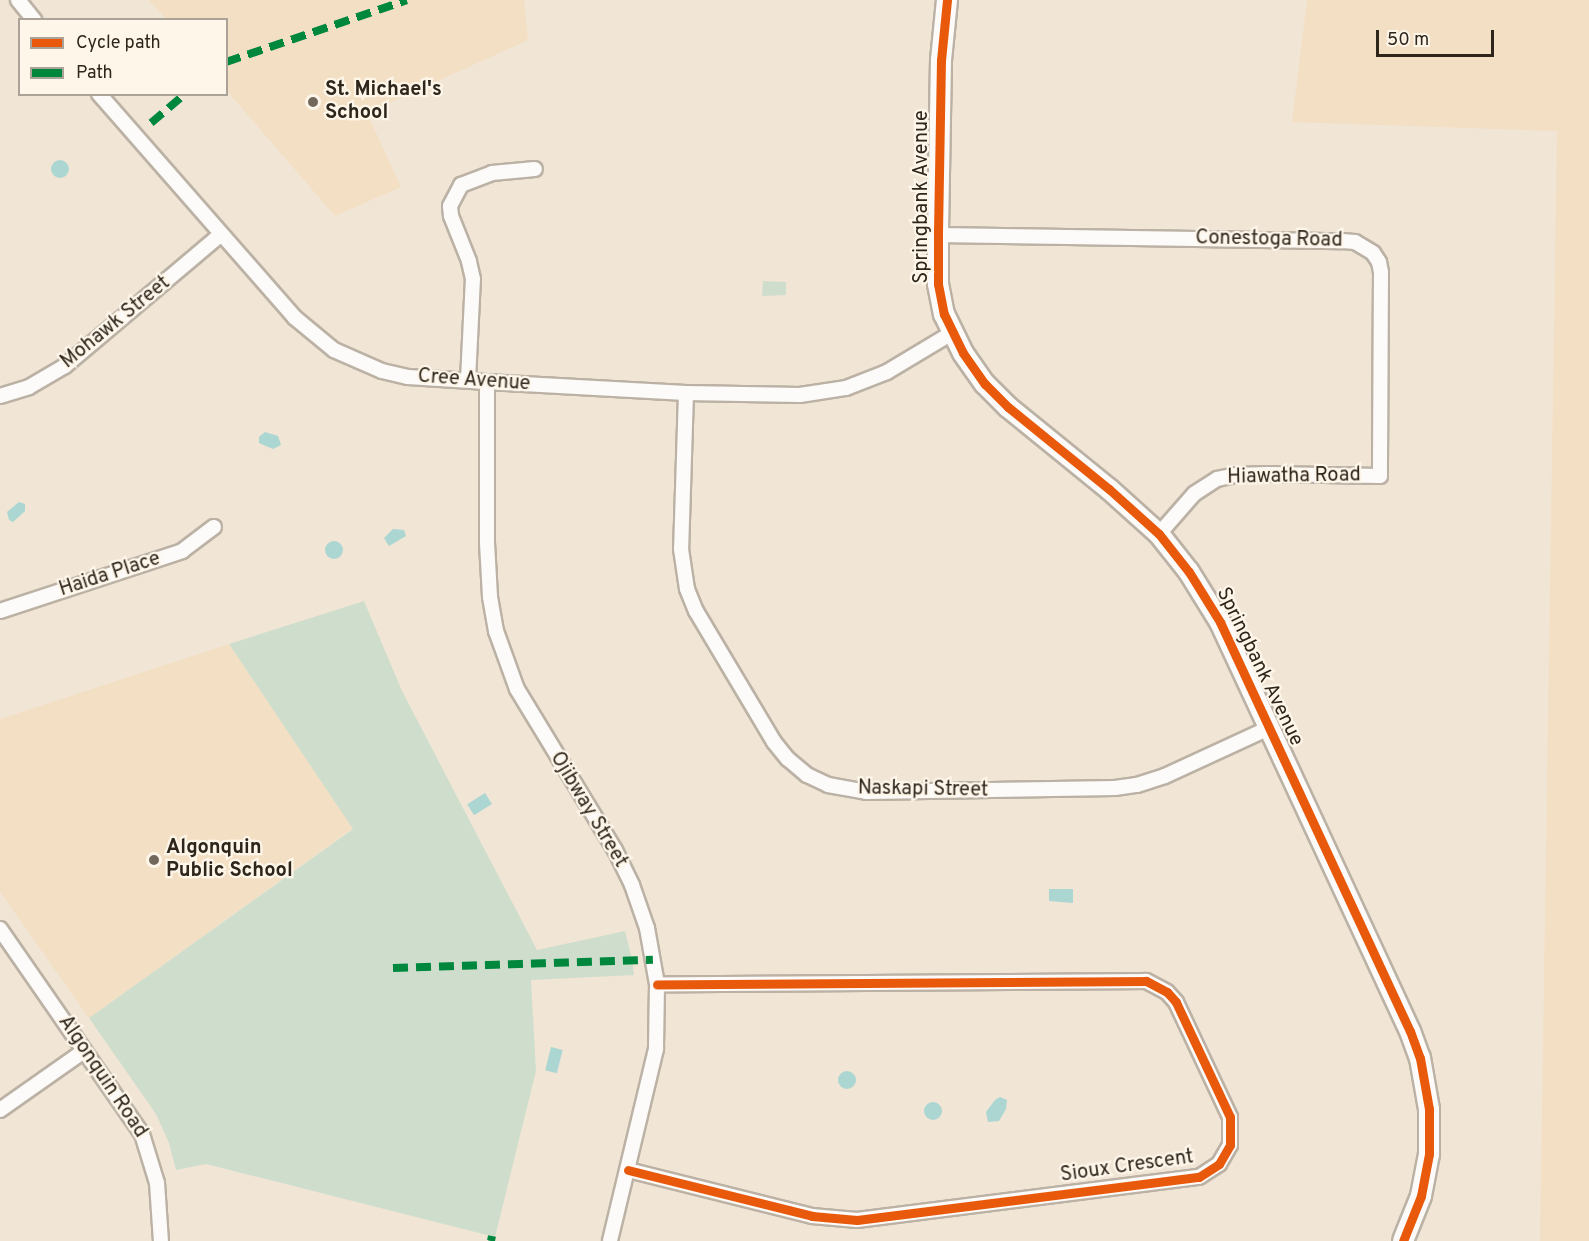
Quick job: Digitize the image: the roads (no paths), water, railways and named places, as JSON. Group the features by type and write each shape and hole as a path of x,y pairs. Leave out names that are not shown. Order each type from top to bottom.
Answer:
{"main road":[{"name":"Springbank Avenue","path":"947,0 940,71 938,235 939,293 952,333 971,366 1001,400 1159,534 1206,597 1410,1031 1420,1058 1430,1109 1429,1154 1421,1196 1403,1241"}],"street":[{"path":"18,0 32,18"},
{"name":"Cree Avenue","path":"101,96 294,317 334,350 367,366 395,375 686,393 800,395 846,388 887,372 952,333"},
{"path":"468,380 473,279 469,261 451,216 452,201 461,185 492,173 535,169"},
{"name":"Mohawk Street","path":"0,396 29,387 65,366 221,234"},
{"name":"Conestoga Road","path":"938,235 1342,241 1366,248 1379,262 1381,272 1380,476"},
{"name":"Ojibway Street","path":"488,382 488,553 490,597 496,632 517,689 615,850 632,885 648,928 657,984 656,1048 610,1241"},
{"name":"Naskapi Street","path":"686,393 681,549 687,589 696,611 774,742 788,759 807,775 828,785 864,792 1115,788 1137,785 1165,776 1269,728"},
{"name":"Hiawatha Road","path":"1159,534 1194,494 1217,479 1236,475 1268,474 1380,476"},
{"name":"Haida Place","path":"0,611 182,551 214,527"},
{"name":"Algonquin Road","path":"0,929 137,1124 148,1146 157,1183 161,1241"},
{"name":"Sioux Crescent","path":"628,1170 812,1216 857,1220 1199,1177 1219,1164 1230,1145 1230,1117 1176,1002 1167,992 1146,981 657,984"},
{"path":"0,1110 84,1051"}],"water":[{"path":"60,160 66,163 69,169 66,175 60,178 54,175 51,169 54,163"},
{"path":"265,432 278,436 281,445 273,449 259,443 259,437"},
{"path":"19,502 25,504 25,511 13,522 9,520 7,512"},
{"path":"393,529 404,530 406,536 389,546 384,538"},
{"path":"334,541 342,546 343,550 338,558 334,559 326,554 325,550 330,542"},
{"path":"485,793 492,804 474,815 467,804"},
{"path":"1049,889 1073,889 1073,903 1049,901"},
{"path":"551,1047 563,1050 557,1073 545,1070"},
{"path":"847,1071 853,1074 856,1080 853,1086 847,1089 841,1086 838,1080 841,1074"},
{"path":"1000,1097 1007,1100 1006,1109 999,1121 988,1122 986,1112"},
{"path":"933,1102 939,1105 942,1111 939,1117 933,1120 927,1117 924,1111 927,1105"}],"place":[{"name":"St. Michael's School","path":"313,102"},
{"name":"Algonquin Public School","path":"154,860"}]}
